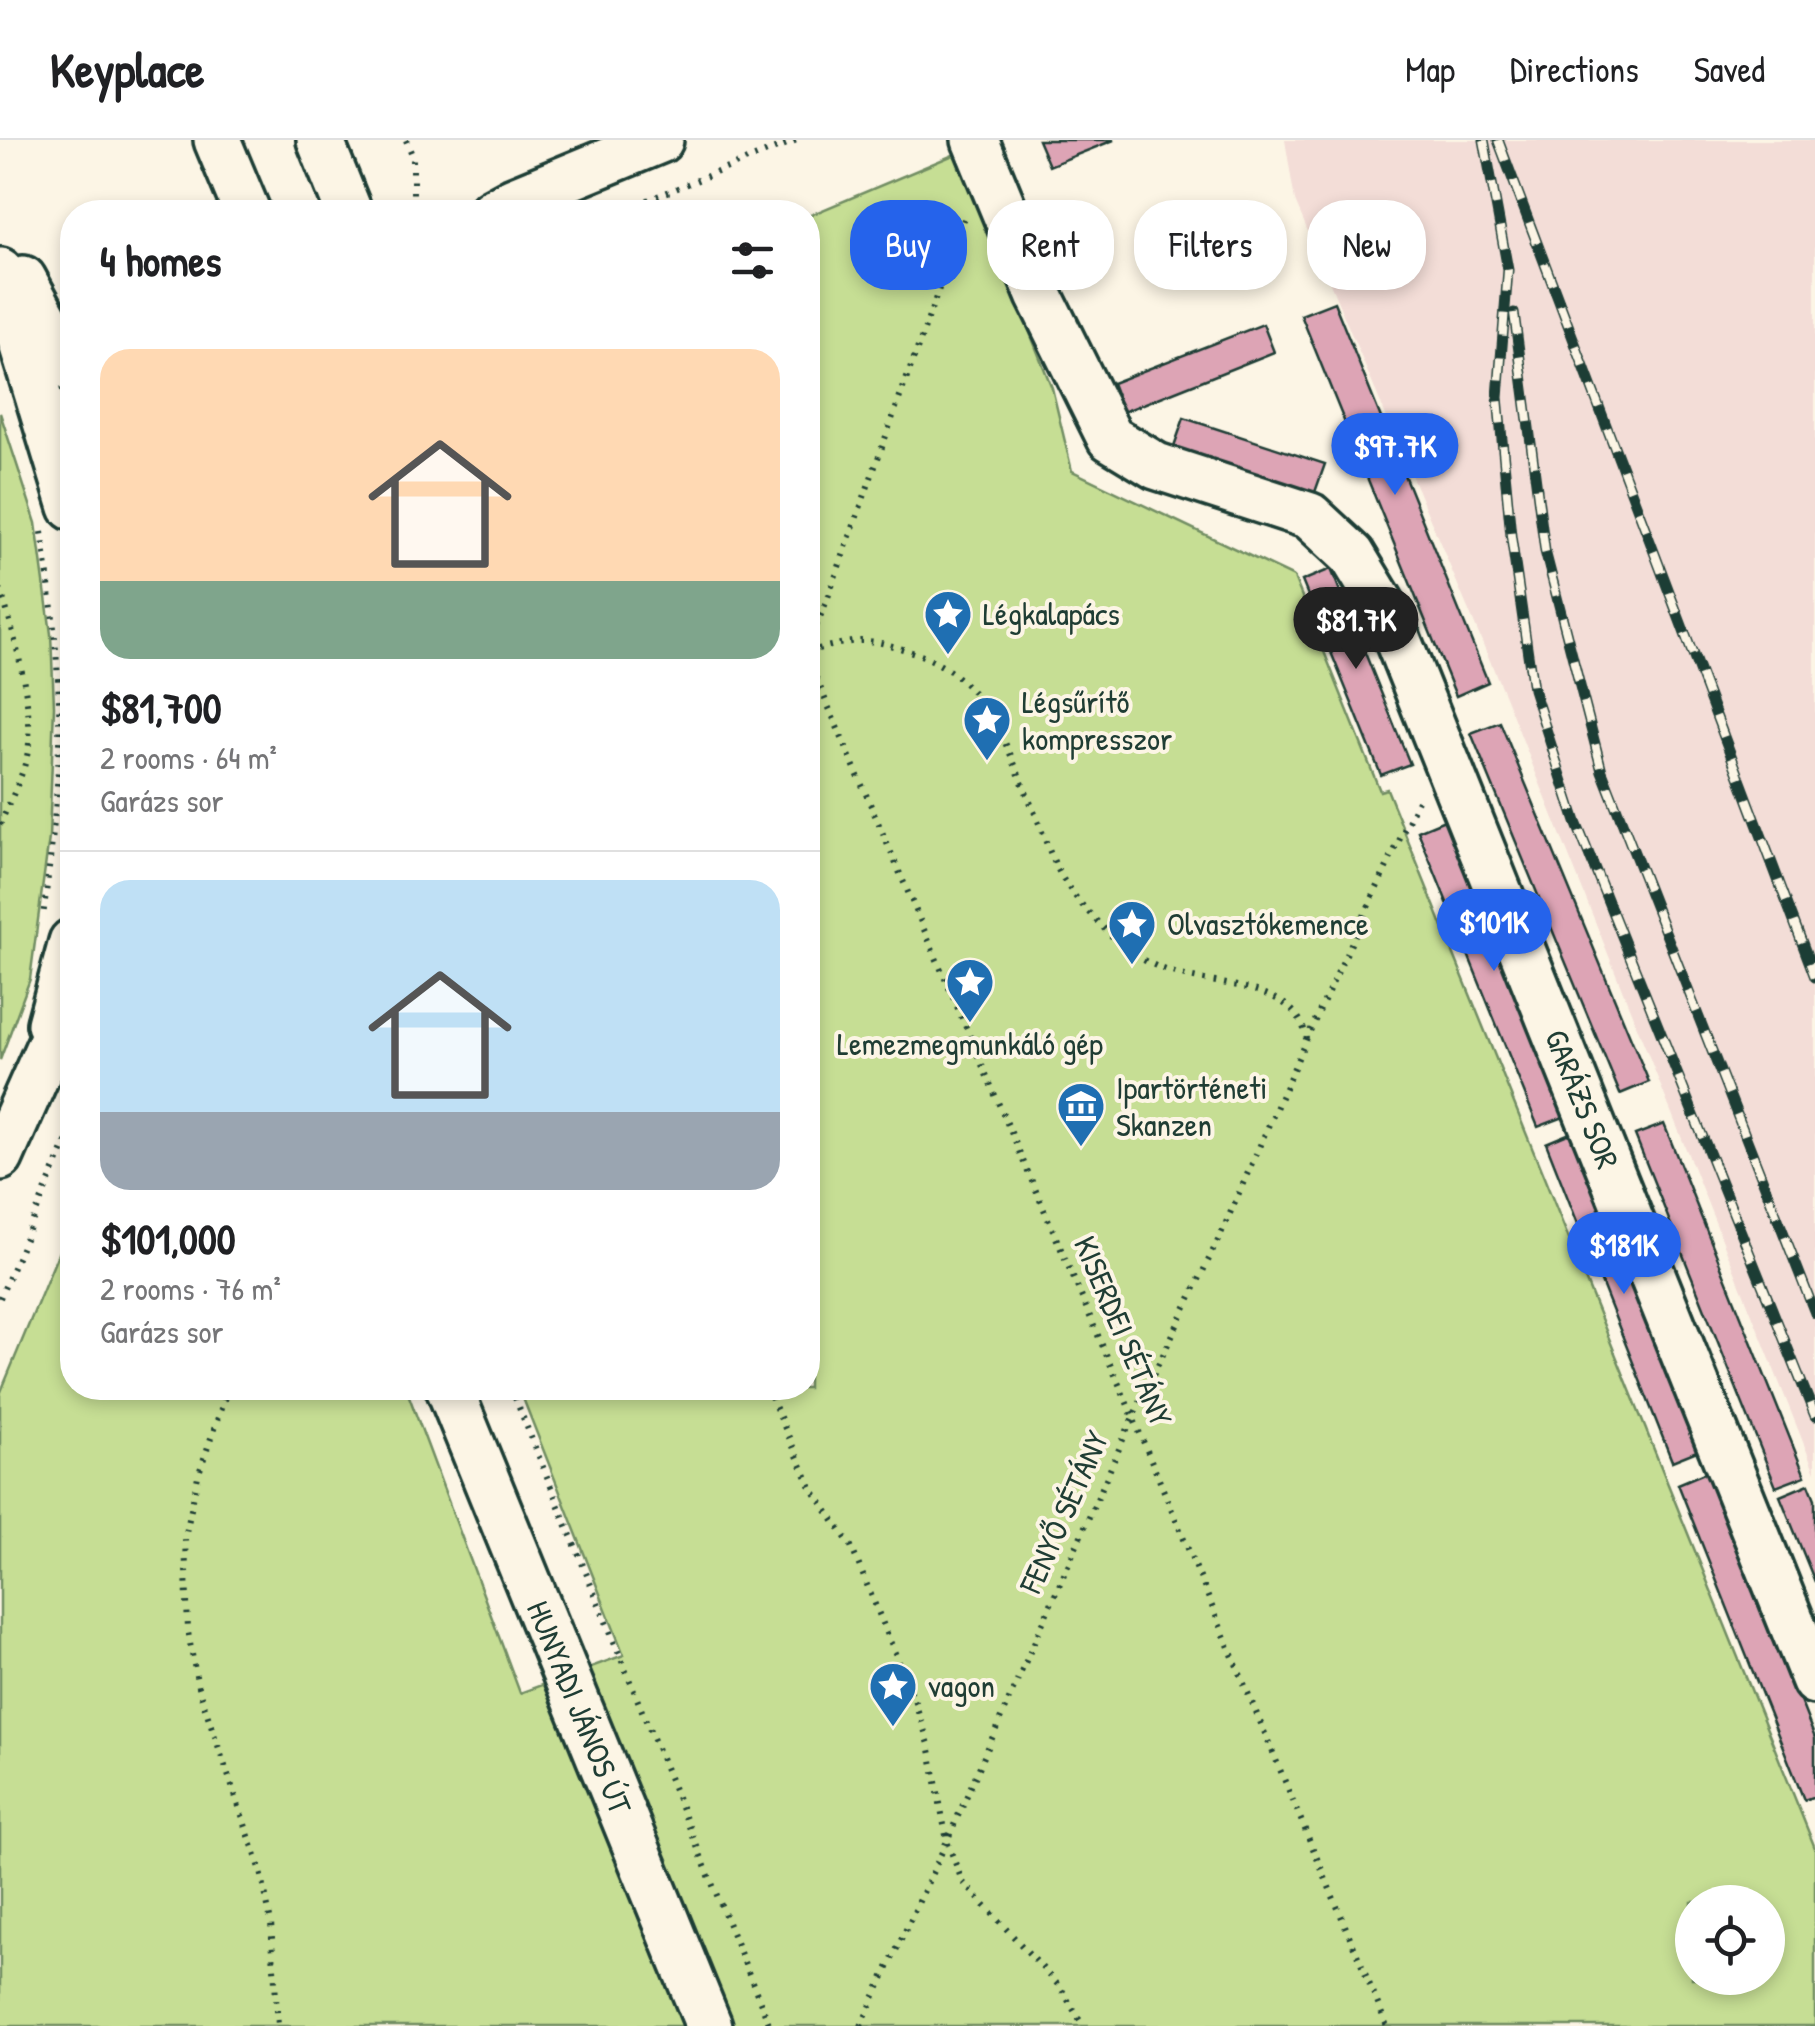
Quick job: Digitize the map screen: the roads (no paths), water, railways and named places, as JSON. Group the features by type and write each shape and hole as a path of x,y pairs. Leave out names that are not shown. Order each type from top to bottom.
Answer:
{"street":[{"path":"217,140 242,200"},
{"path":"320,140 344,200"},
{"path":"514,200 660,140"},
{"name":"GARÁZS SOR","path":"979,152 1039,295 1110,438 1156,466 1310,516 1352,554 1388,613 1815,1681"},
{"path":"0,239 51,366 60,401"},
{"path":"0,271 51,366 56,514"},
{"path":"38,1070 57,934"},
{"path":"0,1157 60,1021"},
{"name":"HUNYADI JÁNOS ÚT","path":"454,1400 709,2026"}],"railway":[{"path":"1484,140 1508,270 1498,397 1511,536 1533,689 1576,822 1815,1416"},
{"path":"1498,140 1815,977"},
{"path":"1514,313 1545,551 1602,771 1815,1313"}],"place":[{"name":"Légkalapács","path":"948,656"},
{"name":"Légsűrítő kompresszor","path":"987,762"},
{"name":"Olvasztókemence","path":"1132,966"},
{"name":"Lemezmegmunkáló gép","path":"970,1024"},
{"name":"Ipartörténeti Skanzen","path":"1081,1148"},
{"name":"vagon","path":"893,1728"}]}
